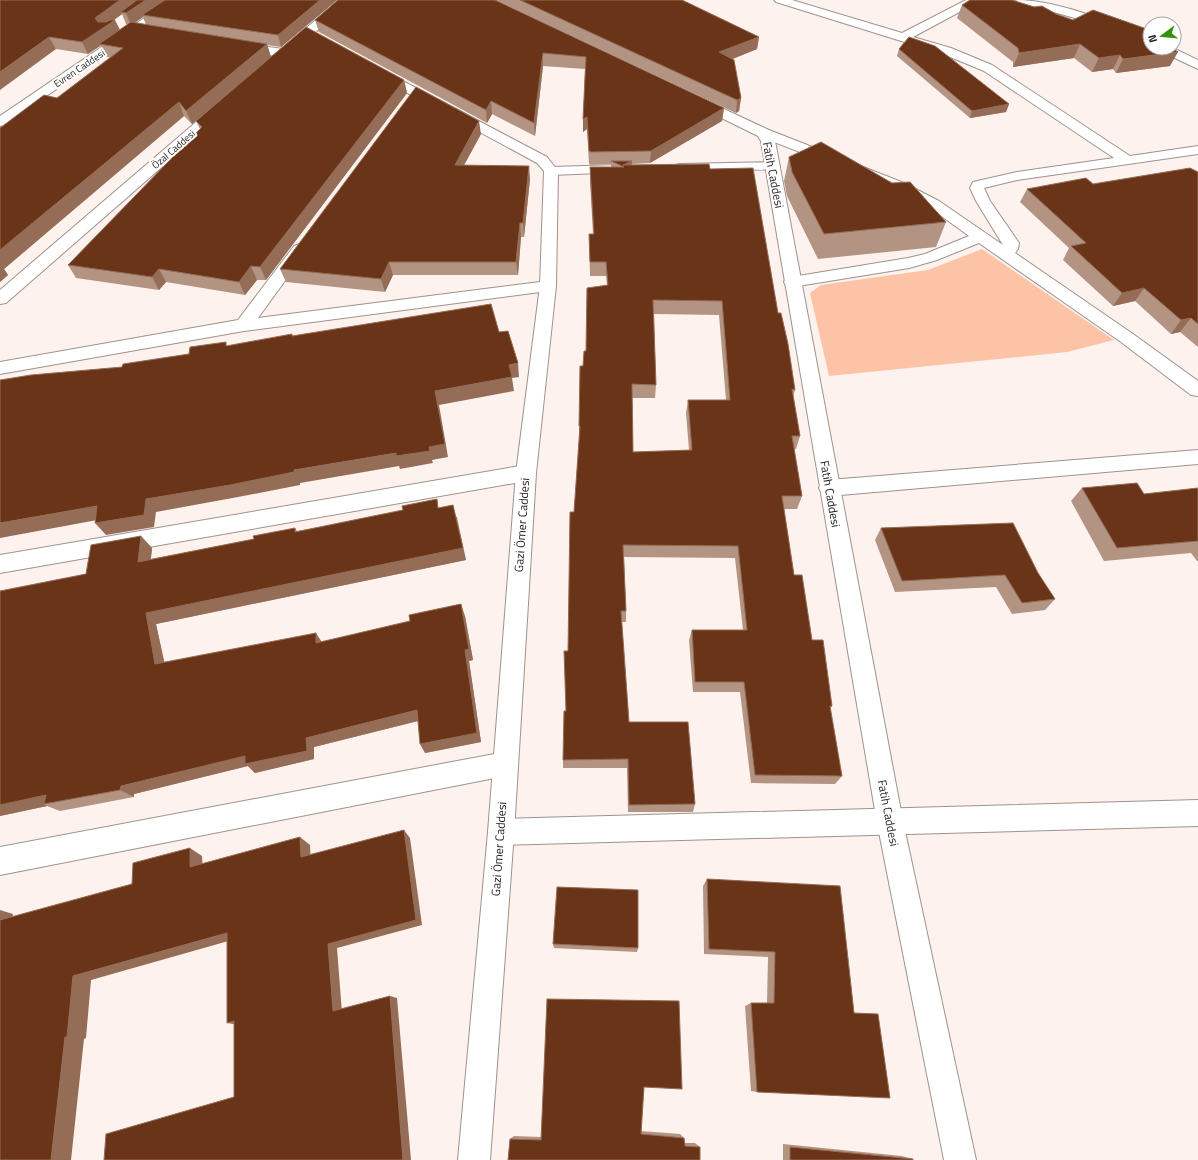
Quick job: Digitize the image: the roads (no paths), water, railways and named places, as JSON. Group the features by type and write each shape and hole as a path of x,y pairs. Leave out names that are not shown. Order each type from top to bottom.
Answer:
{"street":[{"name":"Evren Caddesi","path":"0,122 178,0"},
{"path":"271,64 346,0"},
{"path":"780,0 904,37 964,57 988,68 1127,160"},
{"path":"904,37 974,0"},
{"path":"1022,0 1086,18 1142,38"},
{"path":"1045,6 1057,0"},
{"path":"114,27 150,33"},
{"path":"308,33 328,44"},
{"path":"229,45 283,54"},
{"path":"1180,56 1198,65"},
{"path":"362,63 411,99 542,160 551,171 630,169"},
{"name":"Fatih Caddesi","path":"680,92 764,133 768,141 792,282 890,822 960,1160"},
{"name":"Özal Caddesi","path":"0,300 229,101"},
{"path":"764,133 899,186 934,204 982,236 1198,390"},
{"path":"1006,253 1010,249 1011,243 983,201 977,188 978,185 1017,176 1198,150"},
{"path":"1153,156 1172,168"},
{"path":"670,168 773,166"},
{"name":"Gazi Ömer Caddesi","path":"474,1160 501,832 526,473 548,286 551,171"},
{"path":"792,282 909,263 982,236"},
{"path":"244,325 309,237"},
{"path":"3,366 244,325 548,286"},
{"path":"829,488 1198,457"},
{"path":"0,564 526,473"},
{"path":"0,861 505,764"},
{"path":"501,832 1198,813"}]}
